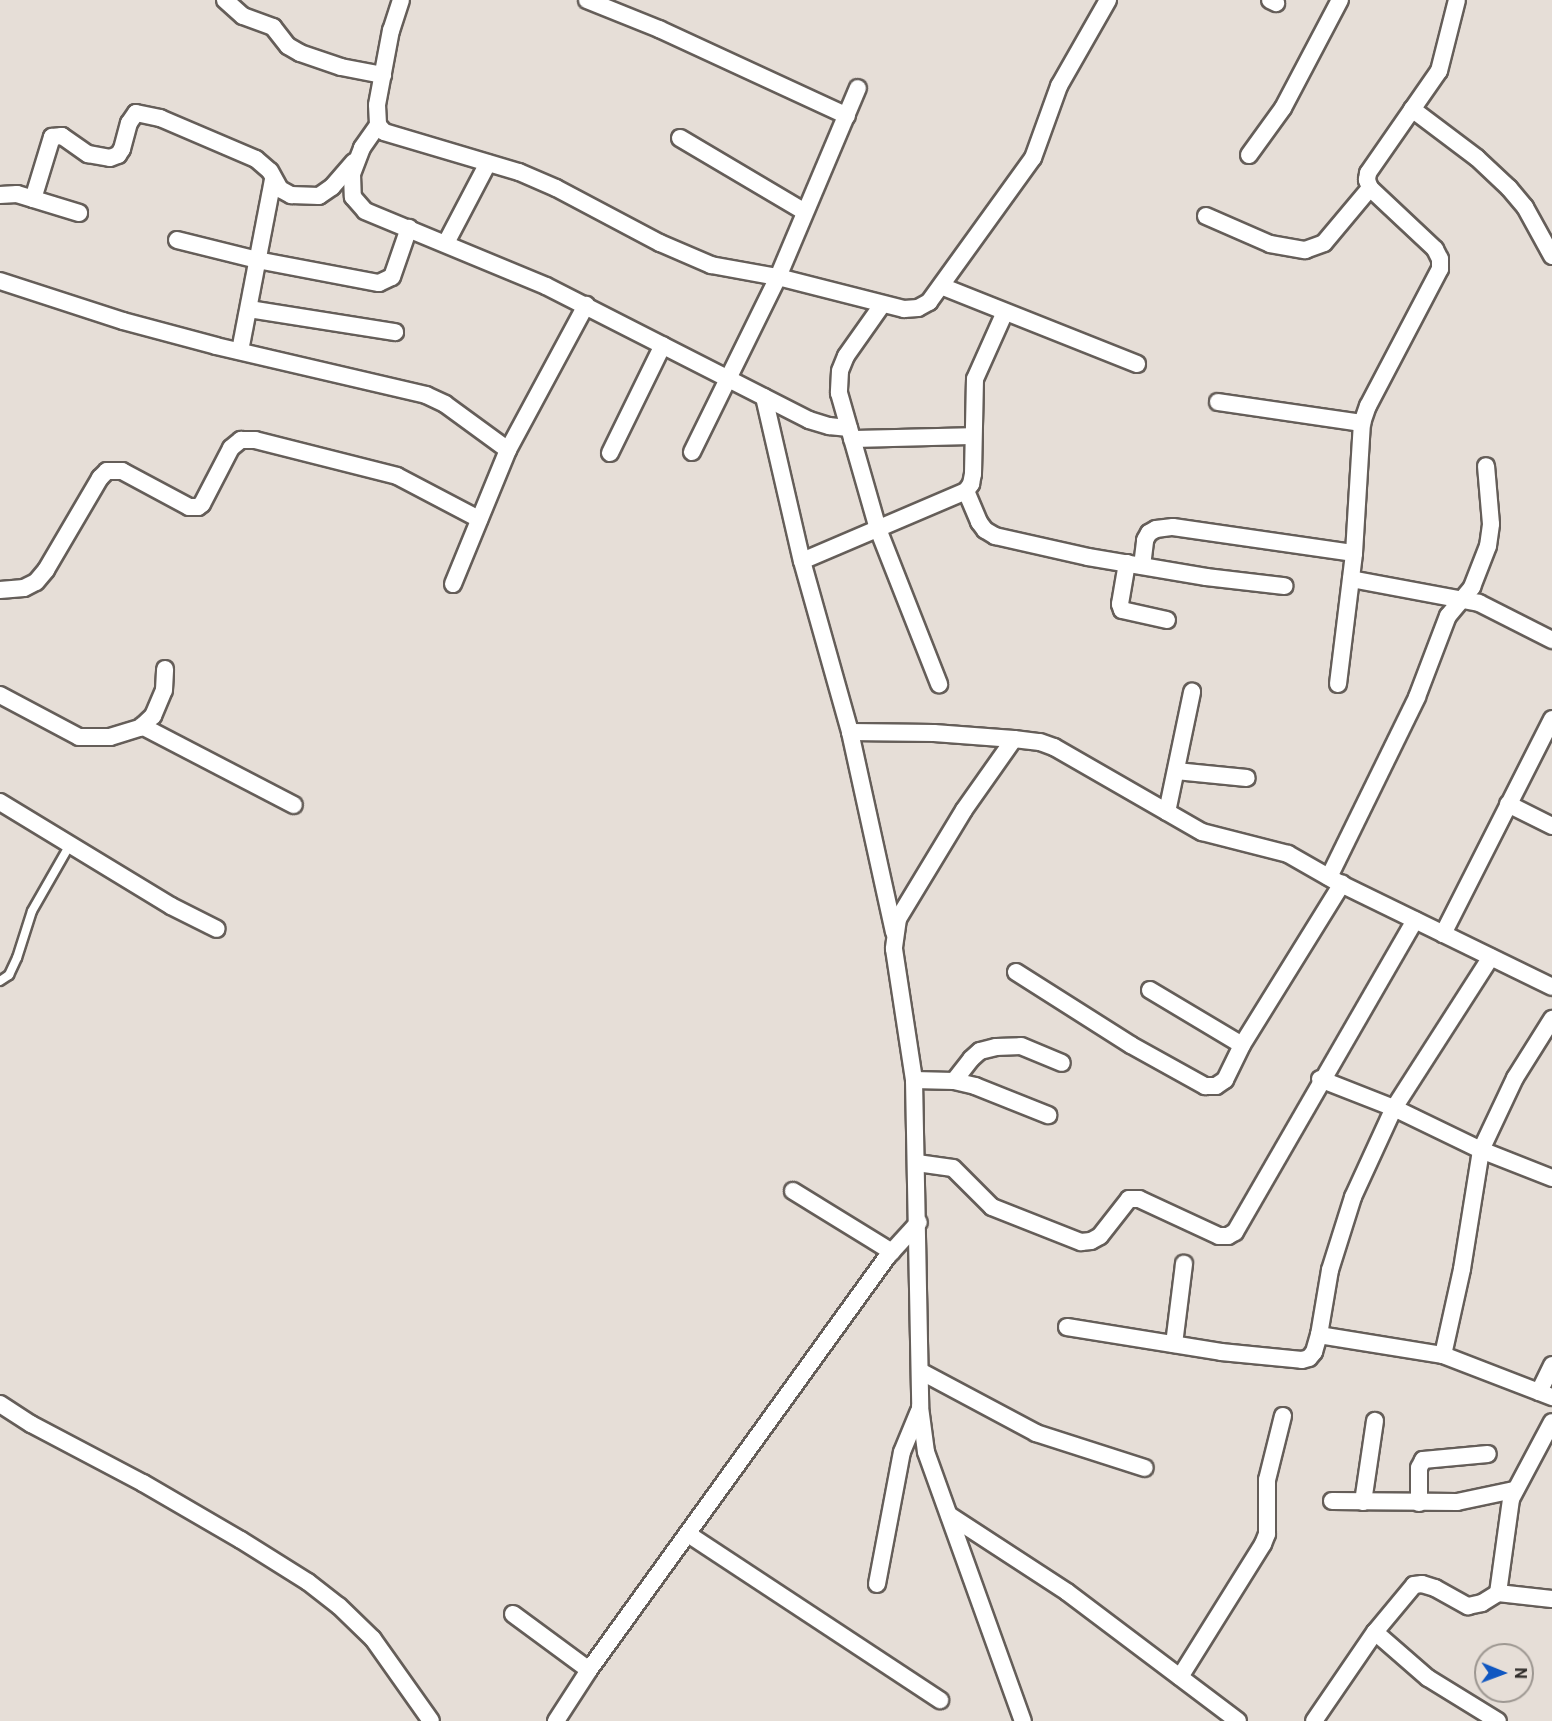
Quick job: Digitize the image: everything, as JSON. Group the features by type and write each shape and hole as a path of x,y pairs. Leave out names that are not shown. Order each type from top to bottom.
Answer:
{"street":[{"path":"225,0 243,16 273,27 288,46 300,53 341,67 382,75"},
{"path":"401,0 391,30 376,116 378,125 384,132 519,172 556,188 660,243 711,265 831,289 882,305 918,308 929,302 1033,158 1053,99 1108,0"},
{"path":"588,0 659,29 847,116"},
{"path":"1249,155 1283,108 1340,0"},
{"path":"1338,684 1354,553 1362,423 1368,406 1433,284 1440,259 1435,249 1370,188 1366,180 1368,173 1439,71 1457,0"},
{"path":"692,452 778,277 858,88"},
{"path":"1412,109 1477,158 1509,188 1525,207 1552,256"},
{"path":"33,199 52,137 63,136 88,154 110,158 118,155 122,149 132,116 144,113 256,159 270,171 273,180 285,193 319,196 332,187 357,159 378,125"},
{"path":"680,138 805,212"},
{"path":"357,159 351,186 353,197 365,211 446,243 585,305 818,424 850,433 972,436"},
{"path":"446,243 488,164"},
{"path":"240,351 273,180"},
{"path":"1206,216 1270,243 1305,250 1324,243 1370,188"},
{"path":"0,195 8,193 79,213"},
{"path":"177,240 258,260 379,283 392,277 409,228"},
{"path":"0,281 123,321 426,395 445,404 508,450"},
{"path":"941,286 1137,364"},
{"path":"453,584 508,450 585,305"},
{"path":"882,305 846,356 840,371 839,393 878,530 939,684"},
{"path":"249,309 394,332"},
{"path":"802,561 966,491 971,484 973,474 973,400 978,368 1005,312"},
{"path":"610,453 663,345"},
{"path":"764,397 802,561 850,732 894,933 896,969 914,1080 921,1407 926,1452 1023,1721"},
{"path":"1218,402 1362,423"},
{"path":"0,590 24,588 36,582 46,570 100,478 107,471 122,471 189,507 198,507 202,504 231,448 241,440 255,440 397,476 479,519"},
{"path":"1016,972 1131,1045 1205,1086 1216,1086 1225,1080 1242,1045 1335,880 1417,697 1448,616 1458,600 1472,587 1491,534 1486,466"},
{"path":"966,491 979,522 985,530 995,536 1134,565 1284,586"},
{"path":"1167,620 1122,610 1120,604 1149,533 1156,529 1173,527 1354,553"},
{"path":"1351,579 1479,603 1552,640"},
{"path":"0,695 79,736 110,737 142,726 153,716 160,702 165,669"},
{"path":"1167,812 1192,692"},
{"path":"1443,934 1552,719"},
{"path":"142,726 294,805"},
{"path":"850,732 1014,739 1040,742 1054,747 1202,832 1288,854 1414,920 1552,987"},
{"path":"894,933 898,919 964,810 1014,739"},
{"path":"1176,771 1247,778"},
{"path":"0,802 71,843 171,906 217,929"},
{"path":"1508,804 1552,826"},
{"path":"917,1163 953,1168 992,1207 1081,1242 1091,1241 1100,1236 1128,1199 1139,1199 1218,1236 1228,1236 1235,1232 1320,1079 1414,920"},
{"path":"1067,1327 1174,1344 1302,1360 1314,1352 1330,1270 1353,1197 1394,1108 1491,957"},
{"path":"1150,990 1242,1045"},
{"path":"1443,1355 1462,1269 1481,1150 1515,1078 1552,1018"},
{"path":"954,1081 976,1055 996,1047 1021,1046 1062,1063"},
{"path":"1320,1079 1394,1108 1481,1150 1552,1178"},
{"path":"914,1080 954,1081 975,1086 1048,1115"},
{"path":"793,1191 892,1252"},
{"path":"556,1721 589,1670 892,1252 918,1222"},
{"path":"1174,1344 1184,1264"},
{"path":"1319,1335 1443,1355 1545,1395 1552,1365"},
{"path":"920,1371 1036,1433 1145,1468"},
{"path":"0,1404 31,1424 143,1483 308,1582 339,1606 373,1639 431,1721"},
{"path":"877,1584 902,1452 921,1407"},
{"path":"1180,1677 1267,1534 1267,1480 1284,1416"},
{"path":"1363,1502 1375,1421"},
{"path":"1498,1593 1514,1490 1552,1422"},
{"path":"1419,1503 1419,1468 1423,1460 1488,1455"},
{"path":"1332,1501 1458,1502 1514,1490"},
{"path":"949,1515 1067,1592 1238,1721"},
{"path":"688,1534 940,1700"},
{"path":"1314,1721 1375,1632 1414,1585 1422,1584 1435,1588 1468,1606 1482,1603 1498,1593 1552,1599"},
{"path":"513,1614 589,1670"},
{"path":"1375,1632 1428,1678 1498,1721"}],"lane":[{"path":"0,981 9,975 32,911 71,843"}]}
